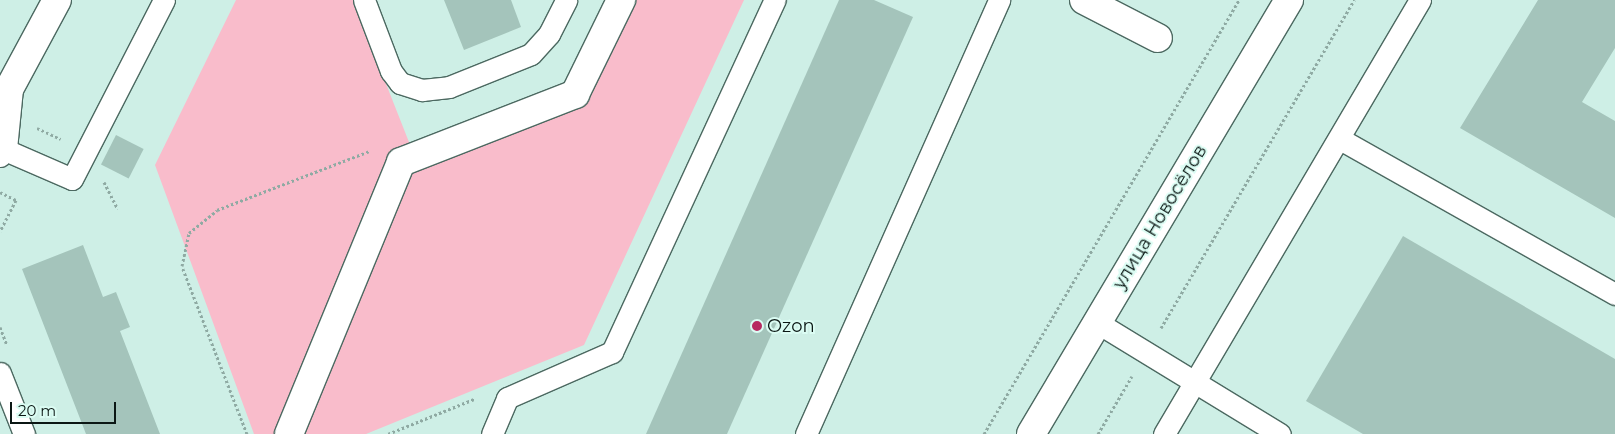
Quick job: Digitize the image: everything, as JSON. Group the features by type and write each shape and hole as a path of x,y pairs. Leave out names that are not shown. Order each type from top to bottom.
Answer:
{"street":[{"path":"1,152 5,86 58,0"},
{"path":"289,434 401,162 575,94 621,0"},
{"path":"1084,0 1158,38"},
{"name":"улица Новосёлов","path":"1031,434 1289,0"}],"lane":[{"path":"1,152 72,179 164,0"},
{"path":"364,0 391,71 400,83 422,90 449,87 531,54 549,34 566,0"},
{"path":"492,434 507,398 612,352 775,0"},
{"path":"806,434 999,0"},
{"path":"1164,434 1340,139 1420,0"},
{"path":"1340,139 1615,294"},
{"path":"1098,323 1280,434"},
{"path":"0,373 24,434"}],"path":[{"path":"984,434 1239,0"},
{"path":"1098,434 1354,0"},
{"path":"247,434 182,266 189,233 217,210 373,150"},
{"path":"0,192 16,200 0,231"},
{"path":"388,434 477,397"}],"shaded area":[{"path":"236,0 353,0 418,165 583,98 632,0 744,0 584,345 366,434 254,434 155,165"}],"building":[{"path":"444,0 511,0 521,27 464,50"},
{"path":"839,0 874,0 913,17 727,434 646,434"},
{"path":"1538,0 1615,0 1615,48 1582,102 1615,121 1615,218 1460,128"},
{"path":"116,135 144,149 129,178 101,164"},
{"path":"1403,236 1615,359 1615,434 1363,434 1306,401"},
{"path":"83,245 103,297 116,292 130,327 120,331 160,434 86,434 22,269"}],"place":[{"name":"Ozon","path":"757,326"}]}
